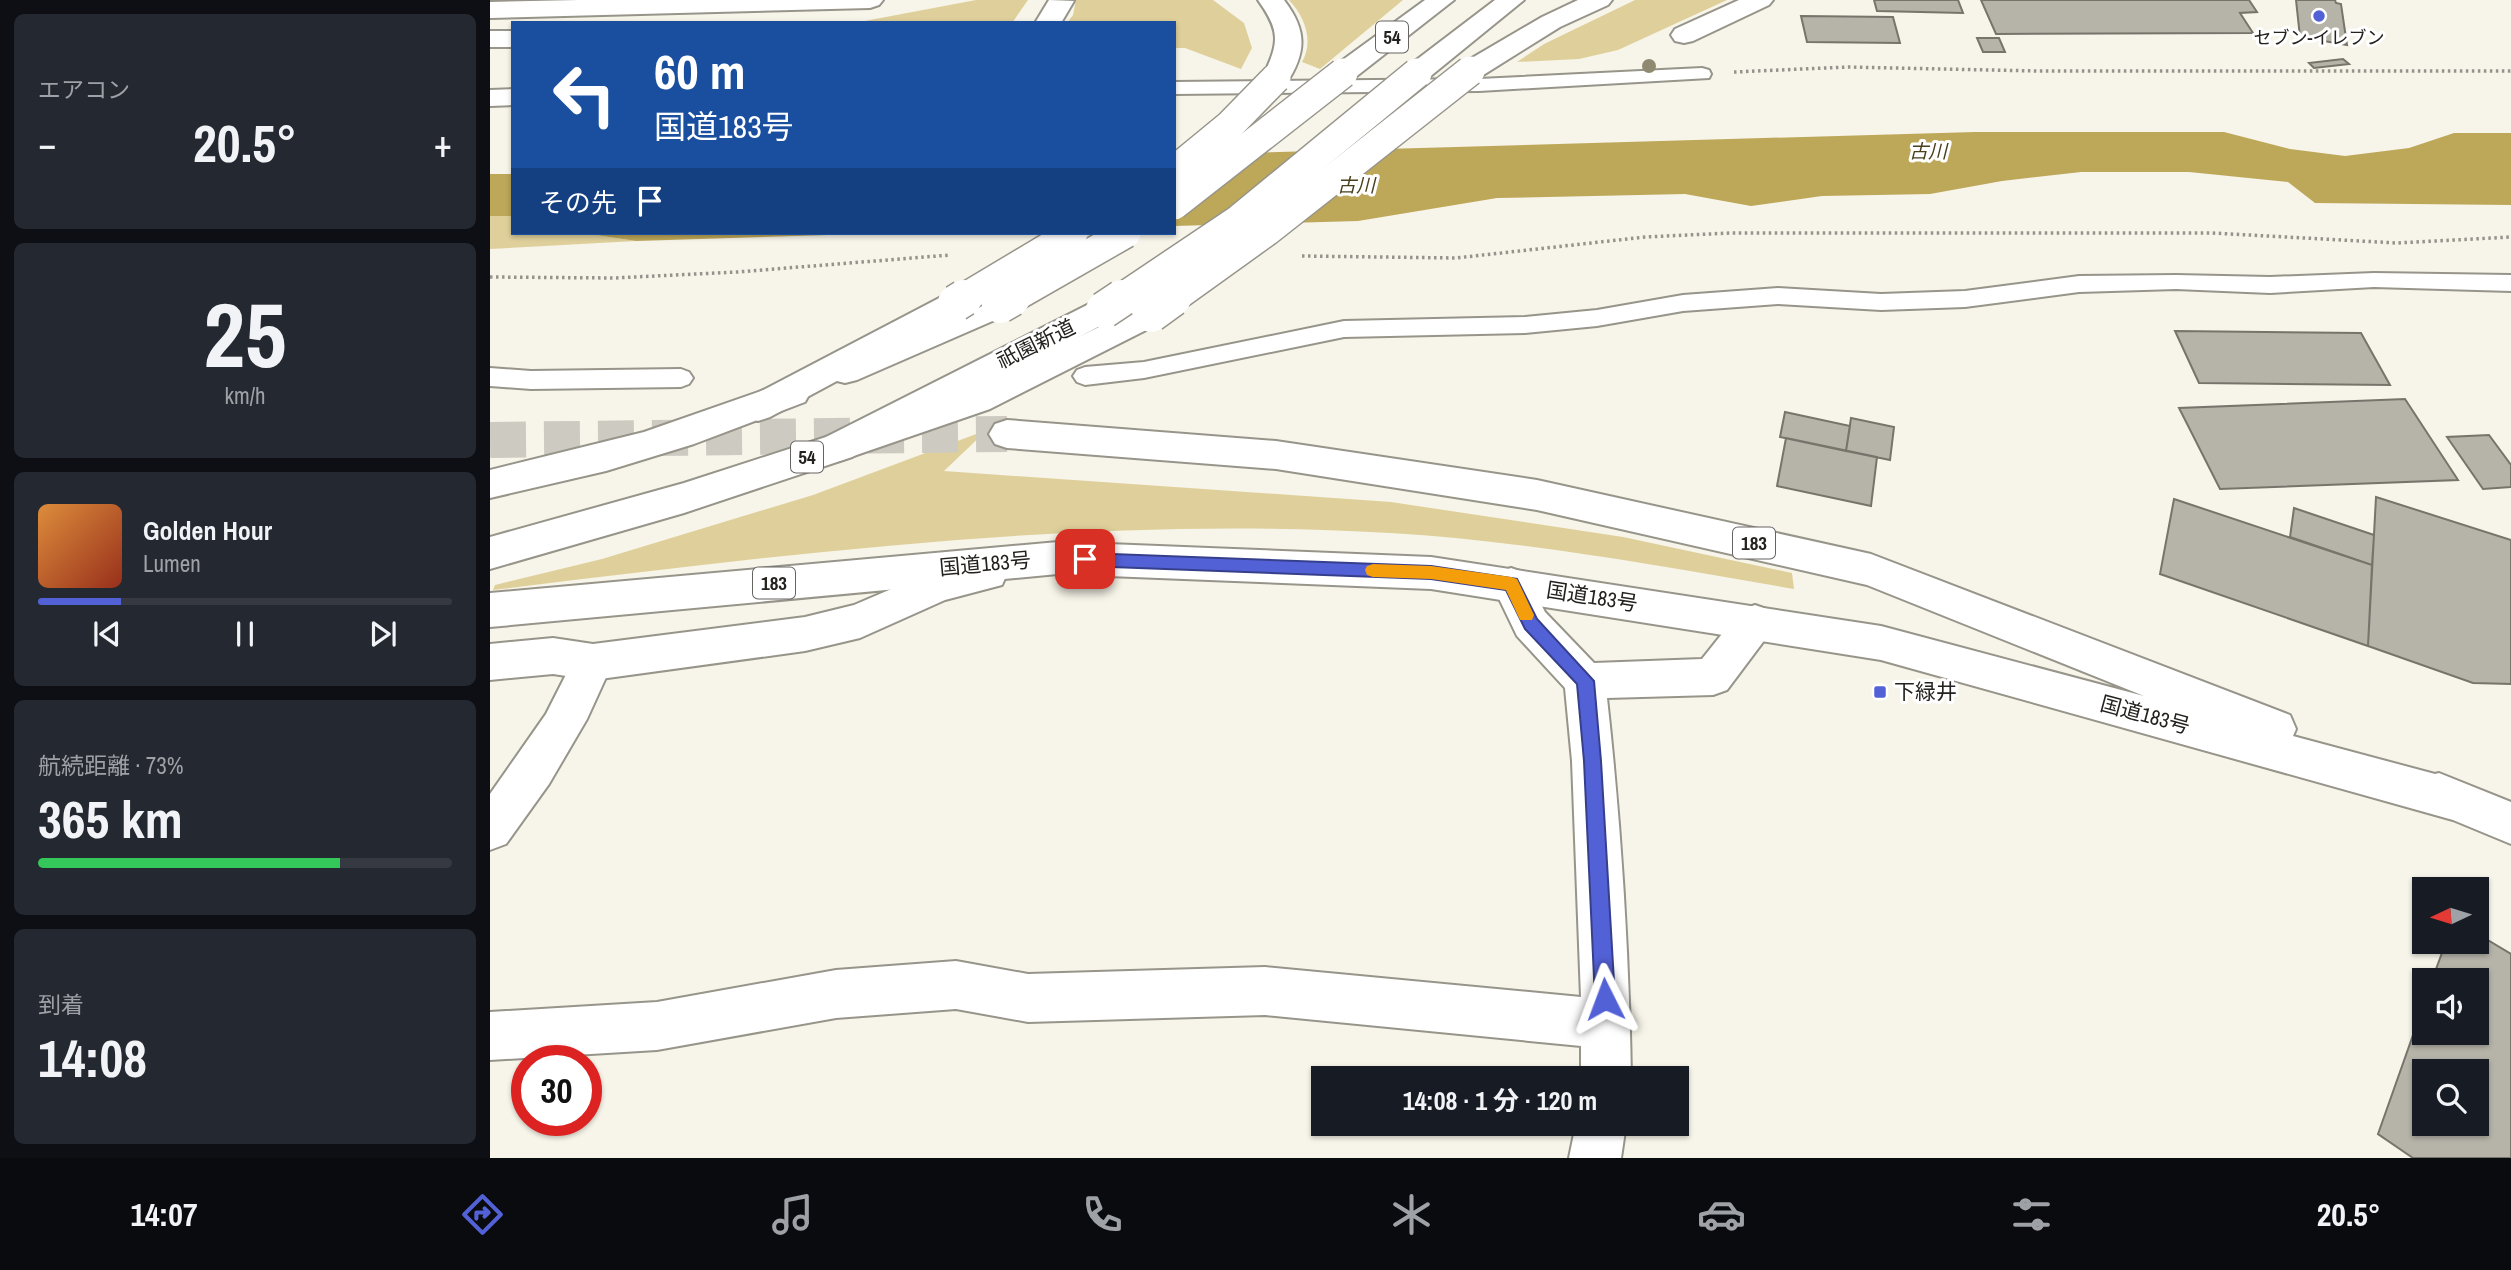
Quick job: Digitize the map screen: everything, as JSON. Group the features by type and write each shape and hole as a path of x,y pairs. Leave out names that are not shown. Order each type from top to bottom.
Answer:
{"main road":[{"path":"730,0 774,2"},
{"path":"490,10 870,0"},
{"path":"1176,169 1230,125 1276,78 1291,48 1285,17 1270,0"},
{"name":"54","path":"1176,203 1441,0"},
{"name":"祇園新道","path":"490,553 684,498 838,447 1104,310 1238,220 1417,73 1511,0"},
{"path":"838,447 978,400 1151,314 1267,231 1470,71 1551,22 1599,0"},
{"path":"1684,35 1760,0"},
{"path":"525,21 631,18 774,2"},
{"path":"693,21 774,2"},
{"path":"712,21 774,2"},
{"path":"490,22 511,21"},
{"path":"490,39 511,39"},
{"path":"490,59 511,59"},
{"path":"490,98 511,97"},
{"path":"758,408 956,303 1070,235"},
{"path":"490,484 593,461 758,408 1000,305 1122,235"},
{"name":"国道183号","path":"1007,434 1276,455 1537,495 1871,570 2511,823"},
{"path":"490,662 553,656 593,662 805,634 860,621 938,585 1058,558"},
{"name":"国道183号","path":"490,610 1058,558 1431,573 1881,643 2463,802"},
{"path":"1511,584 1531,624 1585,681 1593,761 1606,1066"},
{"path":"1585,681 1713,677 1755,622"},
{"path":"490,829 551,743 581,692 593,662"},
{"path":"490,1036 657,1027 836,994 956,985 1028,998 1265,991 1606,1024"},
{"path":"1595,1158 1599,1136"}],"lane":[{"path":"1176,89 1479,85 1702,74"},
{"path":"1084,376 1144,370 1344,329 1525,325 1597,318 1683,303 1764,297 1881,302 1965,299 2080,284 2162,282 2270,285 2374,280 2511,283"},
{"path":"490,377 531,380 681,379"}],"path":[{"path":"1702,74 1849,67 2037,71 2511,71"},
{"path":"1289,256 1456,258 1645,236 1730,233 2212,233 2398,243 2511,237"},
{"path":"490,277 614,278 737,272 957,255"}],"shaded area":[{"path":"976,0 1028,0 1013,21 865,21"},
{"path":"1076,0 1213,0 1244,23 1252,48 1241,69 1185,48 1176,48 1176,21 1068,21 1073,15"},
{"path":"1289,0 1403,0 1320,69 1302,62 1307,46 1306,29"},
{"path":"1635,0 1727,0 1618,50 1579,59 1517,62 1544,44"},
{"path":"490,216 511,216 511,235 596,235 636,241 490,249"},
{"path":"987,430 944,471 1391,502 1623,537 1792,573 1794,589 1593,555 1441,537 1278,529 1165,529 940,541 828,551 493,590 495,585 602,559 813,495"}],"water":[{"name":"古川","path":"1975,132 2224,132 2290,149 2345,156 2409,148 2454,133 2511,133 2511,205 2315,203 2288,182 2189,172 2081,172 2002,181 1930,194 1822,196 1751,206 1685,194 1497,198 1358,221 1176,226 1176,155"},
{"path":"490,174 511,174 511,216 490,216"},
{"path":"596,235 830,235 636,241"}],"building":[{"path":"1874,0 1958,0 1963,13 1877,11"},
{"path":"1981,0 2249,0 2257,12 2240,13 2253,33 1996,34"},
{"path":"2296,0 2335,0 2341,4 2347,45 2300,37"},
{"path":"1801,16 1893,17 1900,43 1807,42"},
{"path":"1977,38 1999,38 2005,52 1983,52"},
{"path":"2343,59 2349,64 2314,68 2309,63"},
{"path":"2175,331 2361,333 2390,385 2199,383"},
{"path":"2405,399 2458,480 2220,489 2179,408"},
{"path":"1785,412 1850,426 1846,451 1780,437"},
{"path":"1851,418 1894,427 1890,460 1846,451"},
{"path":"2489,435 2511,465 2511,487 2483,489 2447,437"},
{"path":"1786,438 1877,457 1871,506 1777,486"},
{"path":"2376,497 2511,540 2511,684 2473,683 2368,646"},
{"path":"2174,499 2372,565 2368,646 2160,574"},
{"path":"2294,508 2374,535 2372,565 2290,537"},
{"path":"2489,941 2511,954 2511,1158 2413,1158 2378,1134 2412,1038 2412,1045 2489,1045 2489,968 2436,968 2442,954 2489,954"}],"tunnel":[{"path":"490,440 1007,434"}],"slow traffic":[{"path":"1373,570 1431,573 1511,584 1526,615"}],"place":[{"name":"セブン-イレブン","path":"2319,16"},
{"name":"下緑井","path":"1880,692"}],"route":[{"path":"1085,559 1431,573 1511,584 1531,624 1585,681 1593,761 1605,999"}]}
